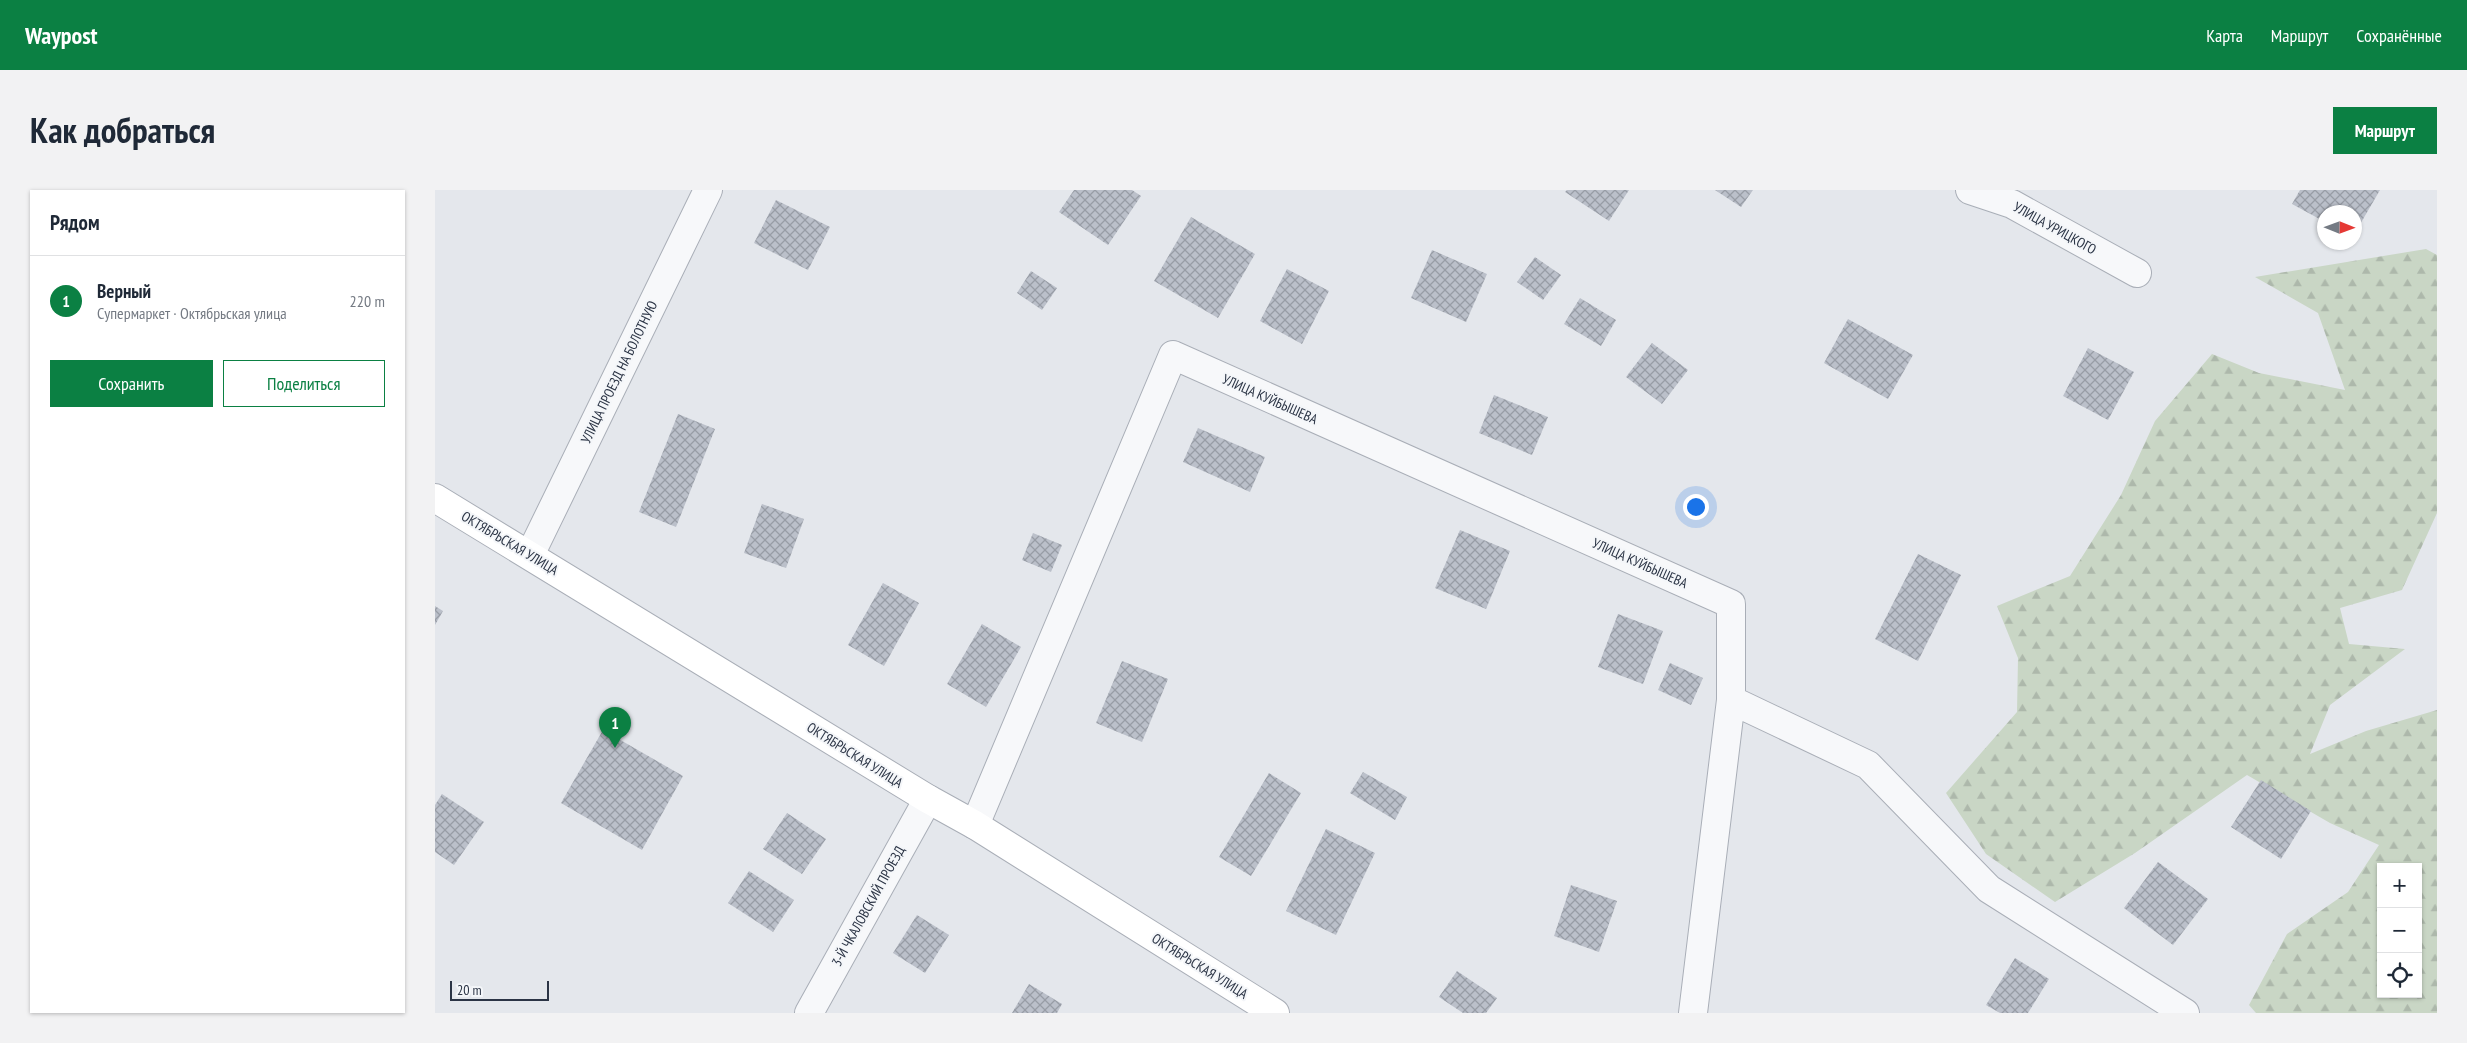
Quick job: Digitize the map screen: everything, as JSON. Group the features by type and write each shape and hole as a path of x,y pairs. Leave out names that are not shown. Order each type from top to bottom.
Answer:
{"street":[{"name":"УЛИЦА ПРОЕЗД НА БОЛОТНУЮ","path":"530,555 708,190"},
{"name":"УЛИЦА УРИЦКОГО","path":"1970,190 2012,204 2137,273"},
{"name":"УЛИЦА КУЙБЫШЕВА","path":"975,825 1173,355 1731,604 1731,700 1693,1013"},
{"name":"ОКТЯБРЬСКАЯ УЛИЦА","path":"435,498 928,799 975,825 1275,1013"},
{"path":"1731,700 1868,765 1989,890 2185,1013"},
{"name":"3-Й ЧКАЛОВСКИЙ ПРОЕЗД","path":"809,1013 928,799"}],"green space":[{"path":"2426,249 2437,255 2437,513 2402,590 2340,608 2349,644 2405,649 2330,705 2310,754 2366,731 2437,710 2437,1013 2256,1013 2249,1005 2287,934 2348,892 2379,845 2330,823 2247,775 2135,853 2055,902 1986,854 1946,793 2017,712 2018,658 1997,606 2070,576 2121,495 2155,421 2212,354 2259,373 2345,390 2318,313 2255,277"}],"building":[{"path":"1074,190 1132,190 1141,196 1108,245 1059,212"},
{"path":"1567,190 1629,190 1609,221 1565,192"},
{"path":"1715,190 1753,190 1741,207"},
{"path":"2300,190 2380,190 2362,221 2362,205 2317,205 2317,218 2292,204"},
{"path":"776,200 830,227 808,270 754,243"},
{"path":"1191,217 1255,254 1218,318 1154,281"},
{"path":"1432,250 1487,274 1466,322 1411,298"},
{"path":"1535,257 1561,275 1543,300 1517,282"},
{"path":"1287,269 1329,291 1302,344 1260,321"},
{"path":"1031,271 1057,288 1042,310 1017,293"},
{"path":"1580,298 1616,320 1601,346 1564,324"},
{"path":"1848,319 1913,355 1888,399 1824,363"},
{"path":"1652,343 1688,370 1662,404 1626,377"},
{"path":"2088,348 2134,372 2108,420 2063,396"},
{"path":"1494,395 1548,417 1532,455 1479,433"},
{"path":"678,414 715,429 676,527 639,512"},
{"path":"1198,428 1265,457 1250,492 1183,462"},
{"path":"762,504 804,519 786,568 744,553"},
{"path":"1460,530 1510,551 1486,609 1435,588"},
{"path":"1033,533 1062,545 1051,572 1022,560"},
{"path":"1918,554 1961,575 1918,661 1875,639"},
{"path":"883,583 919,603 884,666 848,645"},
{"path":"435,606 443,611 435,625"},
{"path":"1618,614 1663,631 1643,684 1598,667"},
{"path":"982,624 1021,647 986,707 947,684"},
{"path":"1122,661 1168,679 1142,742 1096,723"},
{"path":"1670,663 1703,678 1691,705 1658,690"},
{"path":"603,730 683,776 642,850 561,803"},
{"path":"1363,772 1407,797 1395,820 1350,793"},
{"path":"1269,773 1301,793 1251,876 1219,857"},
{"path":"2261,780 2311,811 2281,859 2231,827"},
{"path":"442,794 484,822 454,865 435,852 435,805"},
{"path":"787,813 826,839 802,874 763,849"},
{"path":"1326,829 1375,853 1336,935 1286,911"},
{"path":"2158,862 2208,899 2173,945 2124,908"},
{"path":"749,871 794,900 773,932 728,903"},
{"path":"1571,885 1617,901 1599,952 1554,936"},
{"path":"917,915 949,935 925,973 893,953"},
{"path":"2015,958 2049,979 2028,1013 2000,1013 1986,1005"},
{"path":"1457,971 1497,998 1486,1013 1463,1013 1439,997"},
{"path":"1029,984 1062,1004 1057,1013 1012,1013"}],"place":[{"name":"Верный","path":"615,748"}]}
